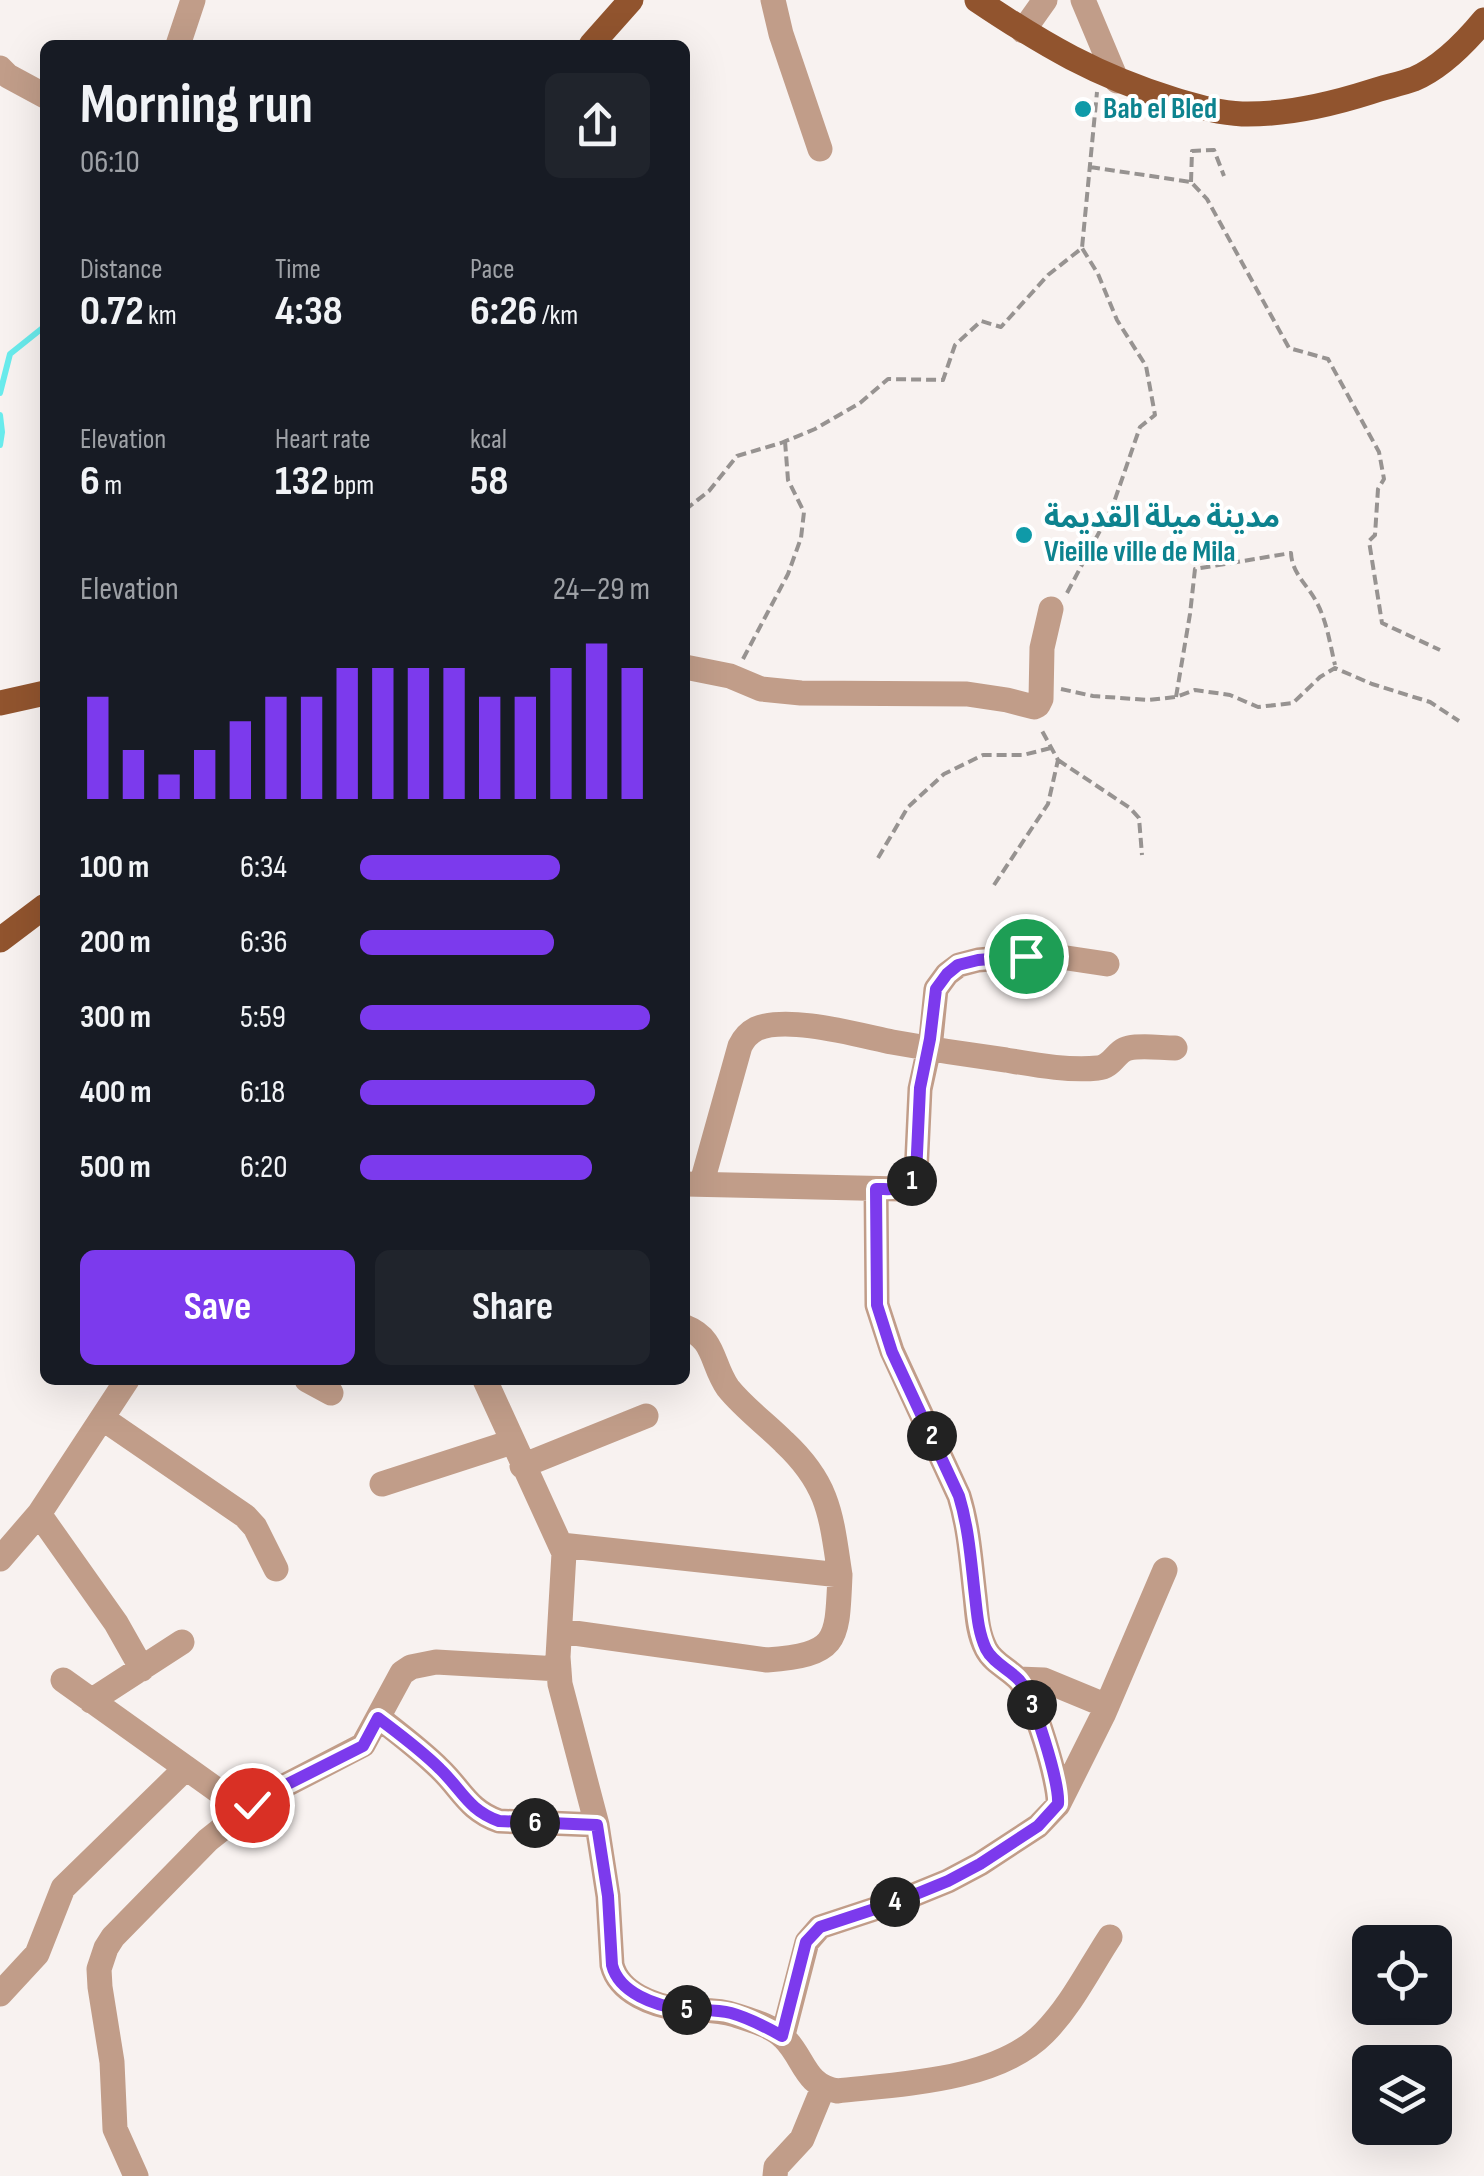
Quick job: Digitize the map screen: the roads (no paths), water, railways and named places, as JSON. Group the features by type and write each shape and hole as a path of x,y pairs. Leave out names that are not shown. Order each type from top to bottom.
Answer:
{"main road":[{"path":"595,40 630,0"},
{"path":"978,0 1072,60 1108,76 1164,97 1238,114 1283,113 1418,77 1438,66 1484,20"},
{"path":"0,703 40,693"},
{"path":"0,940 40,910"}],"street":[{"path":"180,40 193,0"},
{"path":"772,0 820,149"},
{"path":"1023,31 1045,0"},
{"path":"1083,0 1108,76"},
{"path":"0,68 40,93"},
{"path":"690,668 734,677 760,689 801,693 967,694 1008,700 1036,695 1051,609"},
{"path":"1106,964 1026,956 978,960 958,965 947,974 936,989 928,1049 920,1088 916,1175 909,1185 876,1189 694,1183 740,1046 754,1030 768,1026 807,1026 928,1049 1089,1068 1104,1068 1128,1048 1175,1048"},
{"path":"876,1189 877,1305 892,1352 963,1508 979,1628 987,1651 1018,1679 1028,1694 1057,1784 1058,1804"},
{"path":"560,1631 767,1660 800,1657 832,1640 838,1626 840,1575 826,1496 789,1446 735,1396 718,1374 704,1338 690,1329"},
{"path":"0,1560 39,1514 124,1385"},
{"path":"316,1385 331,1393"},
{"path":"486,1385 564,1553 560,1684 597,1825 608,1896 612,1965 620,1983 662,2006 729,2012 782,2036 814,2082 837,2091 940,2080 1021,2053 1044,2034 1066,2007 1110,1937"},
{"path":"382,1484 517,1454 646,1416"},
{"path":"102,1418 245,1516 256,1527 276,1570"},
{"path":"39,1514 116,1623 142,1669"},
{"path":"561,1545 840,1575"},
{"path":"782,2036 806,1942 820,1927 948,1881 1038,1826 1058,1804 1107,1706 1165,1570"},
{"path":"91,1701 182,1642"},
{"path":"136,2176 115,2129 112,2062 100,1988 102,1957 113,1937 208,1840 260,1798 363,1746 402,1673 411,1667 436,1662 559,1670"},
{"path":"1018,1679 1044,1680 1107,1706"},
{"path":"63,1680 245,1810"},
{"path":"378,1718 441,1770 472,1808 484,1816 499,1821 597,1825"},
{"path":"0,1994 37,1954 62,1888 185,1769"},
{"path":"775,2176 776,2167 802,2139 823,2088"}],"waterway":[{"path":"0,393 10,354 40,330"},
{"path":"0,415 0,445"}],"place":[{"name":"Bab el Bled","path":"1083,109"},
{"name":"مدينة ميلة القديمة Vieille ville de Mila","path":"1024,535"}]}
